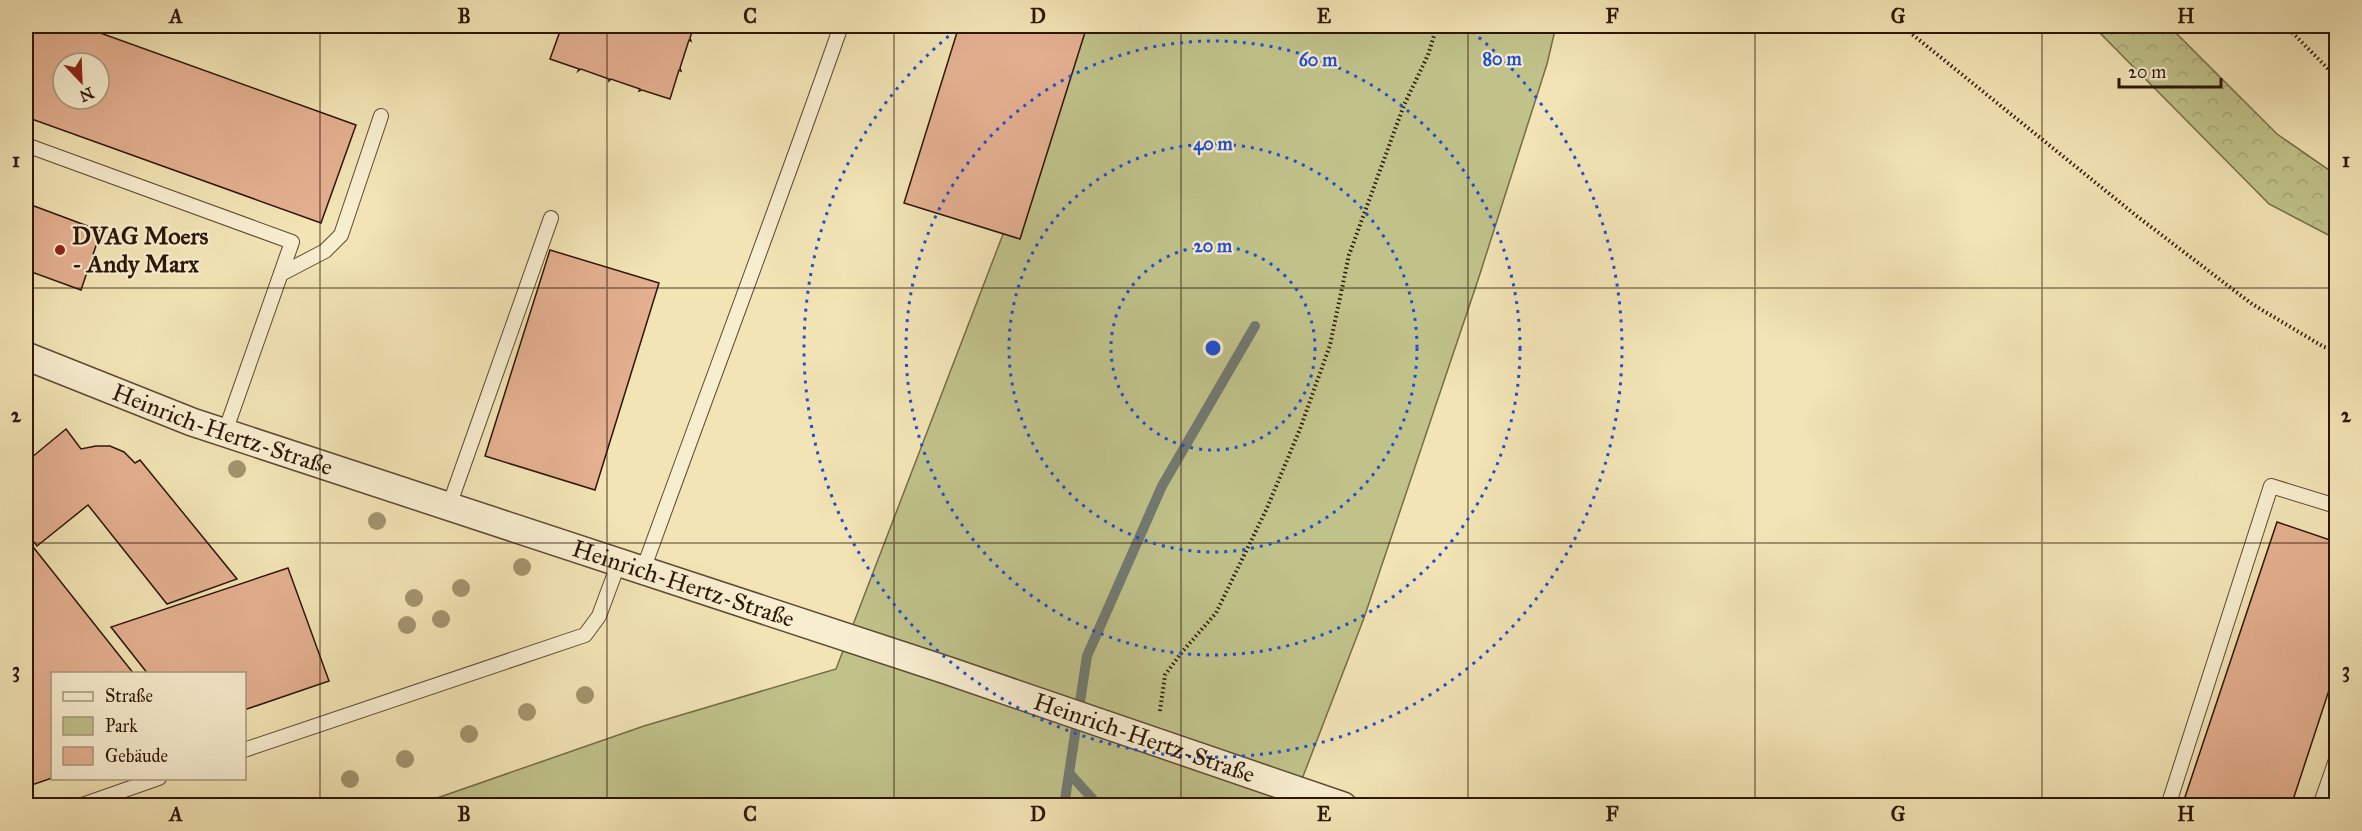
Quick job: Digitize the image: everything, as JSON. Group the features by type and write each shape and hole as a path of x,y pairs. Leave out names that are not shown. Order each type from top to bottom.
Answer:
{"street":[{"name":"Heinrich-Hertz-Straße","path":"26,356 192,422 946,670 1343,806"}],"lane":[{"path":"246,749 585,635 631,566 777,208 841,26"},
{"path":"281,274 325,252 341,235 381,116"},
{"path":"26,145 292,242 225,432"},
{"path":"449,506 551,218"},
{"path":"2168,806 2271,486 2337,506"},
{"path":"2320,806 2337,760"},
{"path":"79,806 153,780"}],"path":[{"path":"1135,735 1160,711 1165,675 1216,613 1267,508 1300,429 1330,345 1349,255 1404,105 1428,55 1437,26"},
{"path":"1902,26 2138,217 2252,304 2324,347 2337,350"},
{"path":"2286,26 2337,77"}],"green space":[{"path":"1083,26 1556,26 1547,64 1478,280 1364,618 1292,805 414,806 644,726 836,669"},
{"path":"2093,26 2169,26 2277,134 2336,175 2336,239 2269,204"}],"building":[{"path":"26,26 81,26 356,125 321,223 26,117"},
{"path":"562,26 694,26 691,41 689,40 681,71 679,70 670,99 639,91 640,89 611,79 609,81 609,79 581,69 578,71 579,69 550,59 560,31 558,30"},
{"path":"959,26 1087,26 1020,239 904,203"},
{"name":"DVAG Moers - Andy Marx","path":"26,203 101,231 81,290 26,270"},
{"path":"550,250 659,283 595,490 485,456"},
{"path":"66,429 81,449 110,446 124,452 135,463 140,460 237,579 167,604 88,505 37,546 26,532 26,462"},
{"path":"2277,522 2336,542 2336,669 2291,806 2182,806"},
{"path":"26,538 132,672 51,672 51,778 26,787"},
{"path":"288,568 329,681 246,709 246,672 146,672 111,627"}],"waterway":[{"path":"1064,806 1087,656 1162,486 1255,326"},
{"path":"1070,774 1099,806"}],"place":[{"name":"DVAG Moers - Andy Marx","path":"60,250"}]}
